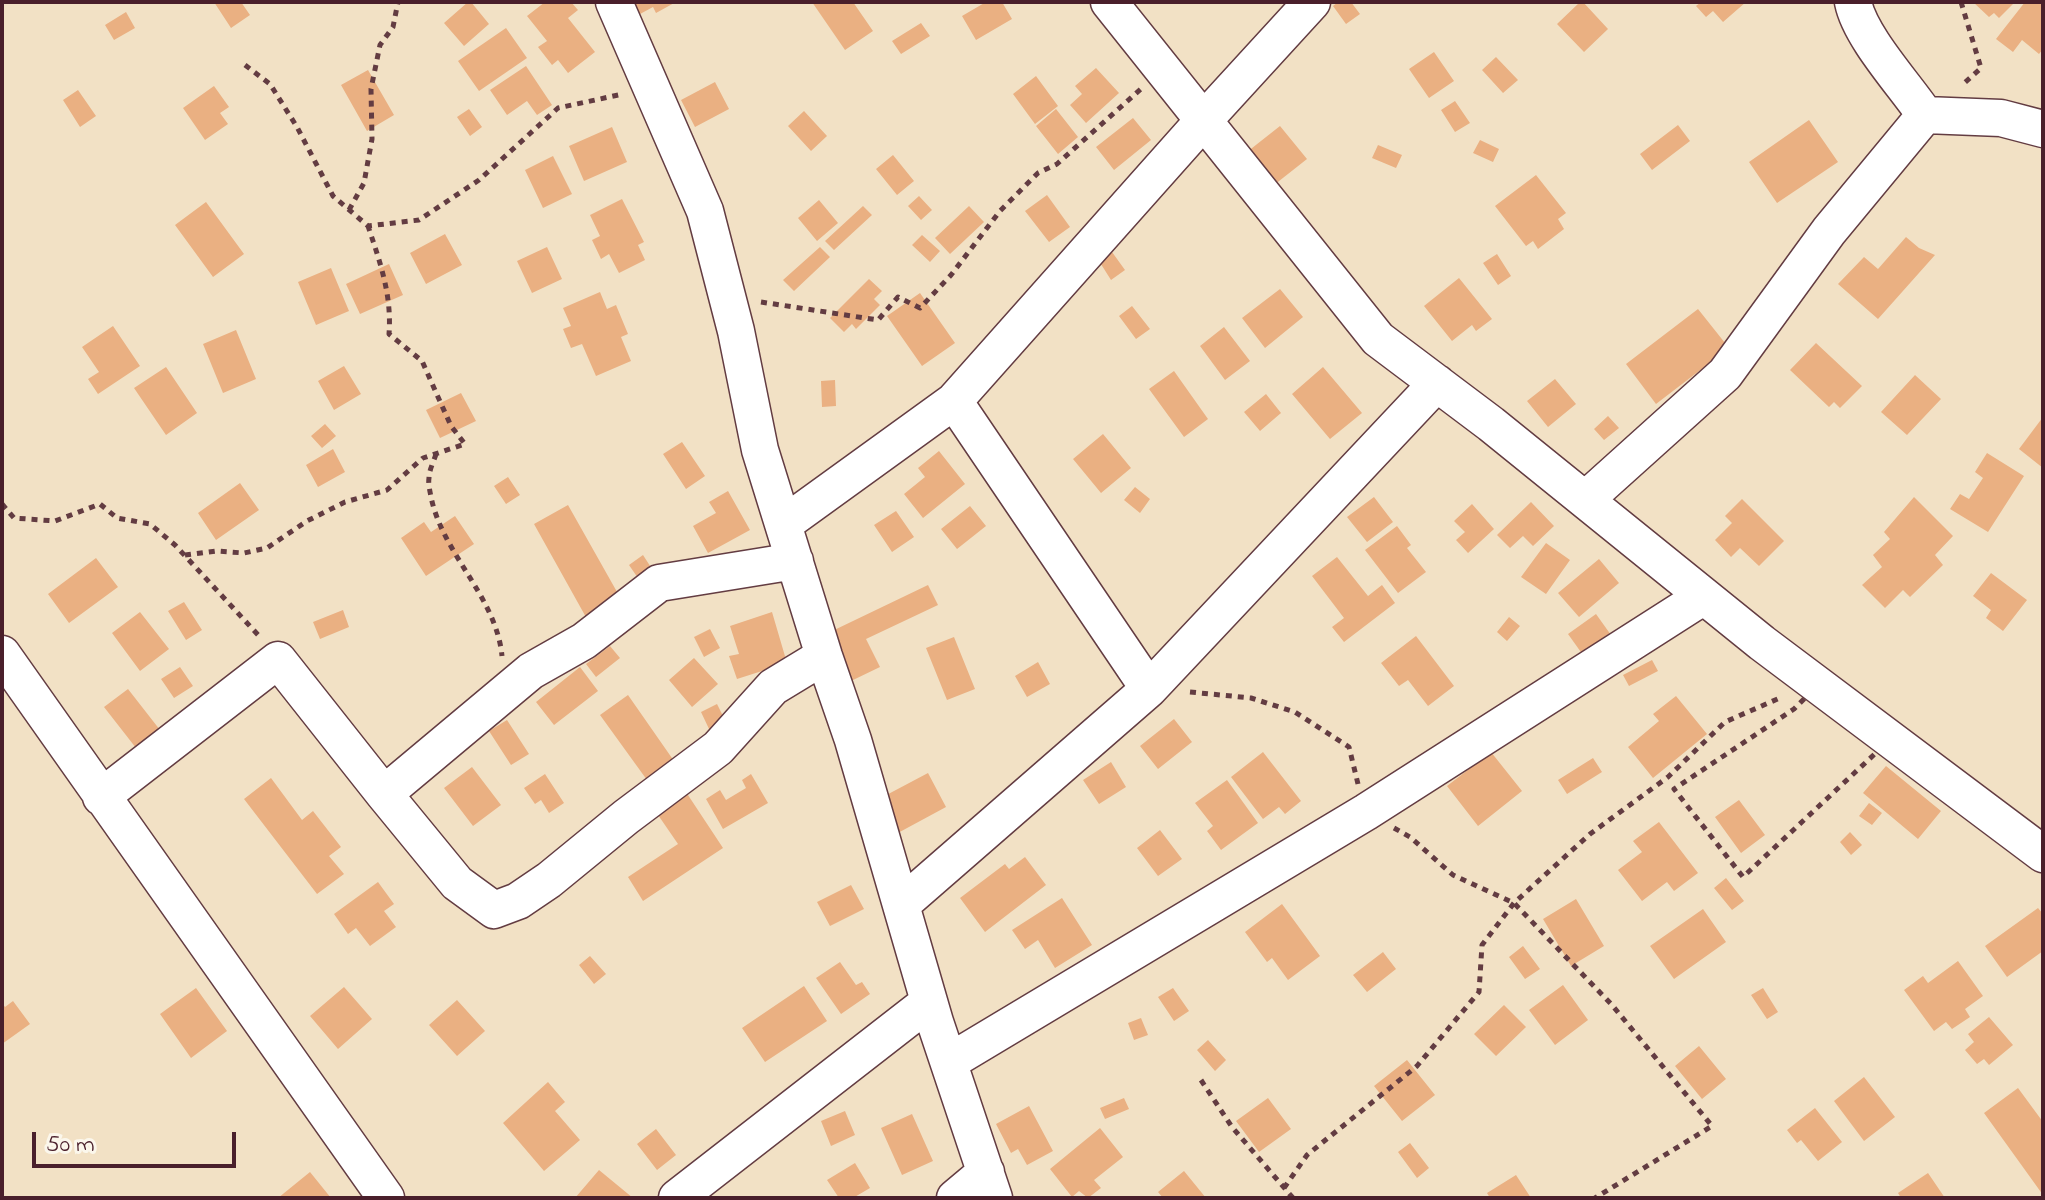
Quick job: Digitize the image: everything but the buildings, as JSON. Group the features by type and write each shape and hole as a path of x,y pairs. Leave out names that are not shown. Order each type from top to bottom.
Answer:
{"street":[{"path":"614,2 705,211 760,450 853,740 929,1002 990,1185 955,1198"},
{"path":"1109,2 1378,339 1585,500 1818,691 2043,854"},
{"path":"784,524 954,401 1312,2"},
{"path":"1853,2 1855,15 1925,115"},
{"path":"1925,115 2001,118 2043,129"},
{"path":"1585,500 1725,374 1829,231 1925,115"},
{"path":"901,905 1149,689 1437,383"},
{"path":"954,401 1149,689"},
{"path":"384,794 531,671 584,641 659,583 795,561"},
{"path":"949,1062 1366,812 1704,596"},
{"path":"2,654 386,1198"},
{"path":"101,797 278,660 457,883 494,910 518,901 549,880 718,748 773,687 824,656"},
{"path":"677,1198 929,1002"}],"path":[{"path":"349,210 364,183 372,139 371,89 380,45 393,27 398,2"},
{"path":"1925,115 1981,68 1961,2"},
{"path":"185,555 216,551 244,553 267,548 307,521 345,502 387,490 423,458 465,444 451,426 422,361 389,334 391,310 368,226 333,196 297,127 270,84 245,65"},
{"path":"724,283 755,301 854,318 878,320 898,297 920,308 951,275 1000,211 1038,173 1057,164 1163,69"},
{"path":"368,226 419,220 479,180 558,108 622,94 650,82"},
{"path":"436,454 428,479 436,519 485,602 500,638 505,693"},
{"path":"2,504 14,518 55,521 100,504 117,518 150,524 185,555 278,660"},
{"path":"1149,689 1251,698 1295,712 1349,747 1366,812 1410,837 1453,875 1514,903 1612,1005 1712,1126 1595,1198"},
{"path":"1818,691 1879,750 1743,877 1674,789 1818,691"},
{"path":"1284,1188 1307,1155 1417,1066 1479,992 1482,945 1514,903 1590,834 1668,777 1725,722 1780,697 1818,691"},
{"path":"1201,1080 1232,1127 1293,1198"}]}
